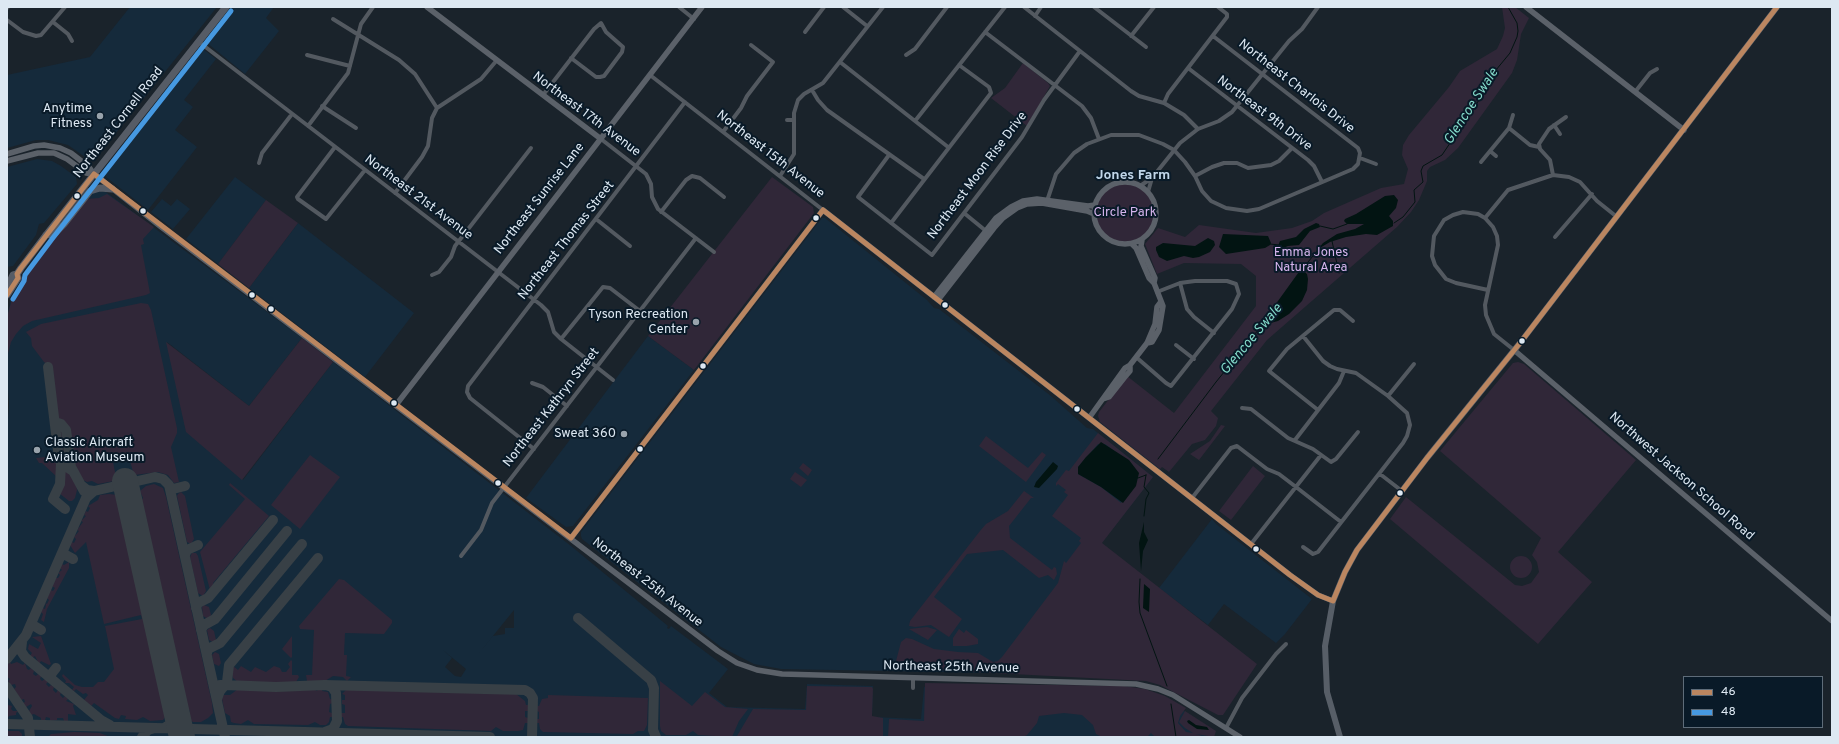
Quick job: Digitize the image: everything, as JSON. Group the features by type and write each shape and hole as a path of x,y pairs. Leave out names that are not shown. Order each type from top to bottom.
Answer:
{"highway":[{"name":"Northeast Cornell Road","path":"7,295 18,278 18,274 46,235 226,7"},
{"path":"46,235 54,234 64,224 90,191 100,188 112,189"},
{"name":"Northeast Cornell Road","path":"7,288 9,280 13,275 18,274"}],"main road":[{"path":"1340,737 1327,692 1325,666 1326,637 1333,601 1345,572 1357,550 1617,217 1777,7"}],"street":[{"path":"7,20 23,32 36,36 46,31 65,7"},
{"path":"308,126 344,79 350,66 361,24 373,7"},
{"name":"Northeast 17th Avenue","path":"427,7 637,167 650,180 652,197 655,205 661,212 714,252"},
{"path":"679,7 694,18"},
{"name":"Northeast Sunrise Lane","path":"396,405 702,7"},
{"path":"805,32 824,7"},
{"path":"843,7 867,26"},
{"path":"780,176 794,154 794,120 795,107 798,100 804,94 824,82 883,7"},
{"path":"906,55 915,49 947,7"},
{"path":"915,121 1005,7"},
{"path":"1024,7 1131,91 1139,96 1164,103 1184,115 1198,128"},
{"path":"1035,16 1041,7"},
{"path":"1131,36 1154,7"},
{"path":"1164,103 1168,94 1227,17 1225,12 1218,7"},
{"path":"1140,186 1152,178 1183,139 1198,128 1224,118 1238,106 1318,7"},
{"path":"1526,7 1684,130"},
{"path":"1096,8 1146,47"},
{"path":"333,18 380,46 409,68 420,80 438,108"},
{"path":"53,22 68,34 72,42"},
{"path":"542,95 571,58 600,23 606,32 623,47 622,52 604,76 596,77 571,58"},
{"path":"985,32 1087,111 1098,139"},
{"name":"Northeast Charlois Drive","path":"1213,36 1358,148 1360,158"},
{"name":"Northeast 21st Avenue","path":"198,42 534,300 548,312 554,332 613,380"},
{"path":"723,132 772,62 751,45"},
{"name":"Northeast Moon Rise Drive","path":"890,223 932,255 1022,137 1054,84 1080,51"},
{"path":"307,55 350,66"},
{"path":"395,193 415,167 428,146 432,118 438,108 479,81 497,60"},
{"path":"840,62 948,147"},
{"path":"889,155 858,196 890,223 989,96 991,90 959,65"},
{"name":"Northeast 9th Drive","path":"1188,68 1314,166 1322,182"},
{"path":"1635,92 1650,73 1657,69"},
{"name":"Northeast 15th Avenue","path":"650,75 1307,588 1324,598 1333,601"},
{"path":"812,90 826,110 924,179"},
{"name":"Northeast Thomas Street","path":"534,449 472,400 467,392 470,382 637,167 685,102"},
{"path":"322,106 356,128"},
{"path":"259,163 262,153 292,114"},
{"path":"1482,162 1509,128 1513,115"},
{"path":"1537,146 1554,125 1566,117"},
{"path":"787,120 794,120"},
{"path":"1554,125 1560,134"},
{"path":"1509,128 1531,146 1537,146 1550,160 1553,175"},
{"path":"1047,202 1056,174 1065,162 1080,148 1098,139 1119,134 1140,135 1156,140 1174,150 1185,162 1195,176 1202,191 1211,201 1226,208 1247,211 1259,209 1353,168 1358,164 1360,158 1376,164"},
{"name":"Northeast 25th Avenue","path":"7,154 34,146 56,147 71,153 89,167 94,174 112,189 718,651 742,665 763,672 782,674 1136,684 1158,689 1173,695 1240,737"},
{"path":"336,147 298,199 324,219 327,218 365,170"},
{"path":"432,275 439,272 451,257 459,241 531,148"},
{"path":"1195,176 1212,167 1224,163 1237,163 1248,168 1271,165 1279,161 1292,148"},
{"path":"1490,151 1496,156"},
{"name":"Northeast 25th Avenue","path":"7,161 38,153 54,153 67,159 86,173 94,174"},
{"path":"1237,163 1238,157"},
{"path":"1484,218 1508,190 1553,175 1574,179 1583,184 1617,217"},
{"path":"661,212 686,180 692,176 700,178 724,197"},
{"path":"1148,192 1152,178"},
{"path":"1126,182 1140,186 1148,192 1155,204 1156,217 1152,230 1142,240 1132,244 1117,244 1104,237 1098,228 1094,214 1095,205 1100,195 1111,185 1126,182"},
{"path":"1555,237 1592,194"},
{"path":"936,299 998,216 1015,204 1027,200 1088,206 1095,205"},
{"path":"936,299 1003,218 1021,206 1047,202 1088,211 1094,214"},
{"path":"570,538 823,210"},
{"path":"1488,290 1456,283 1446,279 1435,265 1432,256 1434,236 1444,220 1453,214 1463,212 1478,214 1493,227 1497,236 1498,245 1485,305 1489,325 1494,334 1514,350"},
{"path":"964,213 986,231"},
{"path":"596,220 630,246"},
{"name":"Northeast Kathryn Street","path":"461,556 481,530 488,510 504,488 696,238"},
{"path":"1089,418 1125,368 1130,365 1147,343 1152,342 1160,324 1162,306 1154,283 1155,278 1142,246 1142,240"},
{"path":"1132,244 1136,248 1149,278 1154,283"},
{"path":"1136,357 1166,384 1171,386 1214,333 1236,302 1239,294 1236,284 1227,281 1195,281 1180,283 1157,292"},
{"path":"1180,283 1188,309 1194,317 1214,333"},
{"path":"561,339 603,287 610,288 640,311"},
{"path":"1318,410 1269,371 1282,353 1337,309 1353,321"},
{"path":"1303,336 1323,361 1337,370 1356,373 1388,396 1407,413 1410,425 1403,443 1317,554 1310,553 1303,548"},
{"path":"1176,345 1194,359"},
{"name":"Northwest Jackson School Road","path":"1514,350 1832,621"},
{"path":"1388,396 1414,364"},
{"path":"1295,440 1339,383 1344,371"},
{"path":"532,383 543,387 567,406"},
{"path":"1242,408 1251,409 1288,438 1295,440 1331,462 1336,459 1358,432"},
{"path":"1192,498 1231,448 1238,446 1267,469 1279,474 1341,522"},
{"path":"1251,544 1321,455"},
{"path":"1380,474 1402,491"},
{"path":"1226,728 1242,698 1276,654 1286,644"},
{"path":"913,678 913,688"}],"shaded area":[{"path":"130,7 217,7 95,159 88,159 68,145 48,140 36,140 7,148 7,75 90,57"},
{"path":"233,7 274,7 266,18 279,31 245,74 206,42"},
{"path":"200,49 203,49 216,59 184,100 193,107 175,130 197,147 148,210 106,177 105,170"},
{"path":"37,159 52,161 61,166 76,177 77,184 44,223 39,224 36,235 13,266 7,267 7,167"},
{"path":"235,177 266,200 218,264 186,239"},
{"path":"97,191 106,192 302,338 249,406 167,342 243,480 333,362 571,546 668,626 667,628 669,629 671,626 728,669 709,693 727,707 805,709 807,684 873,686 872,717 921,719 924,687 1105,692 1184,711 1215,731 1213,737 7,737 7,434 9,404 7,378 7,316 11,300 22,278 93,193","holes":["514,610 514,628 505,628 505,634 493,636 471,663","443,650 466,669 461,677 455,676 445,667 452,658"]},
{"path":"1394,195 1398,200 1396,208 1389,216 1393,221 1393,226 1377,235 1366,234 1346,237 1330,242 1318,249 1323,243 1337,234 1355,229 1364,224 1347,224 1344,221 1345,219 1385,196"},
{"path":"162,199 171,206 177,199 190,209 173,229 151,212"},
{"path":"822,218 825,218 927,300 934,308 939,309 1051,396 1087,428 1093,429 1153,477 1000,673 781,669 754,664 721,647 582,539 581,532"},
{"path":"298,223 414,313 365,377 249,288"},
{"path":"1316,223 1319,224 1320,227 1310,231 1299,245 1288,246 1281,249 1278,246 1280,241 1296,237 1304,229"},
{"path":"1223,234 1268,236 1271,243 1265,248 1226,254 1219,247"},
{"path":"1208,238 1214,241 1215,245 1210,252 1199,257 1193,258 1184,256 1167,261 1159,257 1156,250 1156,247 1163,243 1195,246"},
{"path":"1301,269 1307,274 1308,279 1307,290 1302,301 1289,314 1278,321 1263,325 1265,319"},
{"path":"648,336 694,370 573,526 566,527 526,498"},
{"path":"1101,442 1129,460 1139,473 1136,486 1123,503 1101,487 1078,474 1078,467"},
{"path":"1053,462 1058,466 1057,469 1039,488 1034,487 1036,482"},
{"path":"1212,519 1216,524 1312,599 1285,634 1276,643 1224,604 1208,625 1159,588"},
{"path":"1144,522 1144,532 1148,540 1143,551 1141,571 1139,543"},
{"path":"1144,584 1150,589 1149,612 1143,608"},
{"path":"1189,720 1196,725 1207,727 1209,730 1197,729 1188,723 1187,721"}],"green space":[{"name":"Emma Jones Natural Area","path":"1502,7 1515,7 1529,18 1521,34 1517,60 1512,73 1458,148 1445,160 1430,167 1427,171 1427,181 1419,200 1411,212 1397,227 1267,340 1211,411 1218,418 1216,426 1205,440 1192,444 1169,472 1162,467 1160,469 1100,422 1098,416 1099,412 1127,376 1174,413 1256,306 1256,276 1241,264 1184,263 1157,274 1145,244 1158,228 1185,237 1199,225 1256,233 1292,228 1312,221 1324,213 1381,188 1404,184 1408,169 1402,155 1403,145 1409,135 1449,87 1460,71 1497,49 1505,28"},
{"path":"1023,63 1050,86 1027,126 991,98 1005,88"},
{"path":"772,177 813,207 814,213 694,370 648,336"},
{"name":"Circle Park","path":"1119,184 1131,184 1146,192 1154,207 1154,219 1146,234 1131,242 1119,242 1104,234 1096,219 1096,207 1104,192"},
{"path":"107,194 154,227 143,239 144,244 141,245 150,293 32,321 23,326 16,334 11,342 7,357 7,317 12,299 22,278 86,199 99,198"},
{"path":"266,200 298,223 249,288 218,264"},
{"path":"141,303 148,304 151,310 177,428 177,433 171,447 179,482 174,483 168,475 158,472 134,475 128,454 112,457 116,477 114,481 98,484 92,481 87,482 81,479 73,465 69,431 58,417 53,371 32,346 31,338 26,332 41,324"},
{"path":"302,338 333,362 242,480 186,432 166,342 249,406"},
{"path":"1518,362 1524,364 1636,460 1558,552 1592,582 1538,644 1390,519 1406,497 1515,585 1522,586 1531,583 1539,572 1537,562 1532,555 1541,538 1440,451 1513,363"},
{"path":"59,425 65,433 68,463 62,458"},
{"path":"1221,425 1225,426 1199,460 1190,454 1210,441"},
{"path":"1098,433 1153,477 1102,543 1257,664 1223,715 1218,715 1160,685 1146,681 896,667 901,642 906,638 912,639 934,649 978,653 993,662 998,661 1002,657 1058,583 1064,561 1066,563 1081,543 1079,541 1081,538 1052,516 1068,495 1064,492 1066,490 1058,484 1056,486 1056,483 1066,470 1069,471","holes":["1098,444 1105,444 1113,450 1138,478 1121,503 1101,487 1078,474 1078,467"]},
{"path":"986,436 1028,468 1042,452 1046,455 1026,482 979,446"},
{"path":"310,455 340,477 300,529 271,505"},
{"path":"45,457 46,459 56,460 58,464 57,477 42,463 39,463 36,458"},
{"path":"803,463 812,470 808,476 799,468"},
{"path":"1253,466 1265,476 1231,520 1219,511"},
{"path":"64,469 70,472 76,482 77,490 75,498 72,501 69,501 59,493 63,484"},
{"path":"795,472 807,480 801,487 790,479"},
{"path":"230,483 269,516 213,583 215,586 210,590 200,552 245,499 229,485"},
{"path":"154,484 163,488 166,497 212,703 213,713 201,722 193,722 190,720 188,715 190,711 185,706 145,528 140,502 143,498 140,491 146,486"},
{"path":"1024,491 1034,498 1031,498 1009,526 1010,538 1052,570 1054,567 1056,568 1057,574 1054,580 1048,575 1039,578 1003,550 967,554 934,597 962,619 949,637 931,625 915,627 909,626 910,621 980,531 986,524 1008,511"},
{"path":"181,492 185,496 194,539 191,544 187,542 177,496"},
{"path":"100,495 117,495 118,502 123,507 165,703 164,711 166,716 163,720 150,721 143,717 137,720 125,719 126,716 121,715 119,719 115,718 94,703 91,706 84,700 88,695 86,693 83,694 76,689 74,691 72,690 74,687 69,683 65,683 66,681 62,676 63,674 75,685 82,687 93,687 98,682 104,682 114,669 105,626 142,619 141,615 104,624 86,542 75,553 70,545 72,542 74,543 76,539 74,537 79,531 77,530 83,522 81,521 86,516 84,515 86,511 88,512 90,508 88,506 98,500"},
{"path":"192,553 196,553 198,556 206,591 203,596 198,593 190,557"},
{"path":"1521,556 1529,559 1532,567 1529,575 1521,578 1513,575 1510,567 1513,559"},
{"path":"69,562 69,568 47,609 44,622 41,620 43,614 41,612 43,608 45,609 45,603 47,604 49,600 47,598 51,590 53,591 55,588 52,586 56,578 60,575 58,573 62,570 60,568 62,564 64,565"},
{"path":"339,579 344,580 392,620 392,623 384,634 345,633 344,655 347,655 346,676 351,677 347,681 343,677 333,676 325,681 307,681 306,675 312,675 314,630 300,629 299,626"},
{"path":"204,605 209,607 211,615 208,619 203,616 202,607"},
{"path":"927,627 937,630 928,640 909,629"},
{"path":"210,628 214,631 216,640 213,642 209,640 207,630"},
{"path":"959,629 964,633 966,630 978,639 978,644 953,646 953,638"},
{"path":"41,636 51,664 49,665 41,661 39,664 35,656 32,658 30,656 32,653 28,649 29,644 38,649 41,643 32,637"},
{"path":"292,636 292,657 291,658 282,649"},
{"path":"215,652 219,654 221,663 219,666 214,664 212,655"},
{"path":"291,660 292,675 298,675 299,677 296,682 239,683 233,678 231,670 233,666 238,670 241,666 251,672 255,667 266,672 274,666 280,668 282,672 286,672 290,667 288,664"},
{"path":"10,662 11,664 17,662 23,665 25,663 27,669 29,670 31,668 34,671 33,674 36,676 38,674 41,676 40,679 42,681 45,679 48,682 46,684 49,687 51,685 54,687 53,690 56,693 58,690 63,698 65,696 68,699 66,701 74,704 73,706 76,715 68,714 68,721 64,721 63,718 57,718 57,720 50,721 50,718 46,717 45,720 41,720 41,718 34,714 31,715 29,711 32,706 31,704 26,707 23,703 25,702 24,699 21,700 14,689 16,687 15,684 11,685 8,681 10,679 7,677 7,665"},
{"path":"660,681 692,706 705,692 725,707 748,709 739,721 732,737 698,735 693,731 686,735 666,735 661,731 660,726"},
{"path":"925,683 1124,686 1145,689 1165,696 1186,708 1180,716 1178,723 1186,732 1193,733 1179,722 1185,711 1216,731 1214,737 1196,734 1205,737 1155,737 1151,733 1147,737 1102,737 1096,734 1093,725 1082,715 1064,713 1039,716 1037,723 1027,735 1023,737 888,737 889,719 924,721"},
{"path":"807,686 872,687 872,716 883,718 883,737 737,736 753,709 806,710"},
{"path":"313,688 317,691 318,688 323,688 322,691 328,692 330,699 333,700 333,703 330,704 329,712 332,713 333,717 330,717 329,722 326,725 320,725 315,722 308,725 254,724 248,720 241,724 234,723 231,722 230,716 225,713 222,699 224,695 230,695 238,689 282,690"},
{"path":"348,688 516,694 525,701 526,705 528,705 528,711 525,711 525,717 528,718 528,723 525,723 523,730 518,731 503,731 496,727 491,731 348,726 345,724 343,717 341,717 341,713 345,713 345,705 342,704 342,700 345,700 345,695 342,694"},
{"path":"548,695 648,698 647,725 644,731 638,731 633,734 543,732 540,729 539,723 536,723 537,719 539,719 537,706 539,706 542,699 548,698"},
{"path":"8,705 12,706 11,709 13,711 18,711 16,715 9,716 7,719"},
{"path":"7,731 19,731 22,734 22,737 7,737"},
{"path":"74,732 100,733 110,737 48,737 51,734"}],"waterway":[{"name":"Glencoe Swale","path":"1394,223 1403,217 1415,202 1414,190 1423,182 1421,171 1423,166 1442,155 1479,100 1481,90 1486,82 1510,53 1518,31 1517,23 1508,7"},
{"path":"1320,226 1333,229 1347,224"},
{"path":"1332,241 1339,273"},
{"path":"1270,244 1279,245"},
{"name":"Glencoe Swale","path":"1302,269 1319,249"},
{"name":"Glencoe Swale","path":"1158,459 1216,382 1263,324"},
{"name":"Glencoe Swale","path":"1138,478 1146,475"},
{"name":"Glencoe Swale","path":"1144,516 1146,499 1149,493 1144,487 1146,475"},
{"name":"Glencoe Swale","path":"1140,579 1140,613 1167,686"},
{"name":"Glencoe Swale","path":"1171,704 1176,737"}],"taxiway":[{"path":"48,367 59,459 61,463 73,471"},
{"path":"55,422 61,424 66,430 71,467 84,491"},
{"path":"61,463 60,484 53,499 65,509"},
{"path":"82,486 87,490 94,491 155,477 163,479 169,485 225,737"},
{"path":"169,486 173,489 185,486"},
{"path":"7,659 26,635 86,498 94,491"},
{"path":"196,608 198,603 208,598 273,520"},
{"path":"201,630 204,625 215,619 287,531"},
{"path":"207,653 208,649 220,643 302,544"},
{"path":"185,555 187,550 198,545"},
{"path":"62,553 73,559"},
{"path":"220,685 225,685 227,682 229,665 318,558"},
{"path":"578,618 651,680 654,688 653,730 656,737"},
{"path":"31,624 41,630"},
{"path":"22,642 21,651 25,657 101,720 110,725"},
{"path":"49,677 56,668"},
{"path":"217,699 220,691 225,685 276,687 324,685 525,690 530,693 533,698 532,737"},
{"path":"325,732 333,729 337,721 336,693 332,687 326,685"},
{"path":"7,687 28,718 30,737"},
{"path":"164,728 174,722 176,709"},
{"path":"7,724 490,737"},
{"path":"142,737 148,730 155,728"}],"runway":[{"path":"125,481 182,737"}],"transit line":[{"name":"46","path":"1333,601 1345,572 1357,550 1427,458 1520,343 1777,7"},
{"name":"48","path":"13,299 24,281 25,275 52,239 231,11"},
{"name":"46","path":"7,295 18,278 17,274 21,268 94,174 571,538"},
{"name":"46","path":"823,210 1290,575 1318,595 1333,601"},
{"name":"46","path":"571,538 823,210"}],"place":[{"name":"Anytime Fitness","path":"100,116"},
{"name":"Tyson Recreation Center","path":"696,322"},
{"name":"Sweat 360","path":"624,434"},
{"name":"Classic Aircraft Aviation Museum","path":"37,450"}],"district":[{"name":"Jones Farm","path":"1133,176"}]}
